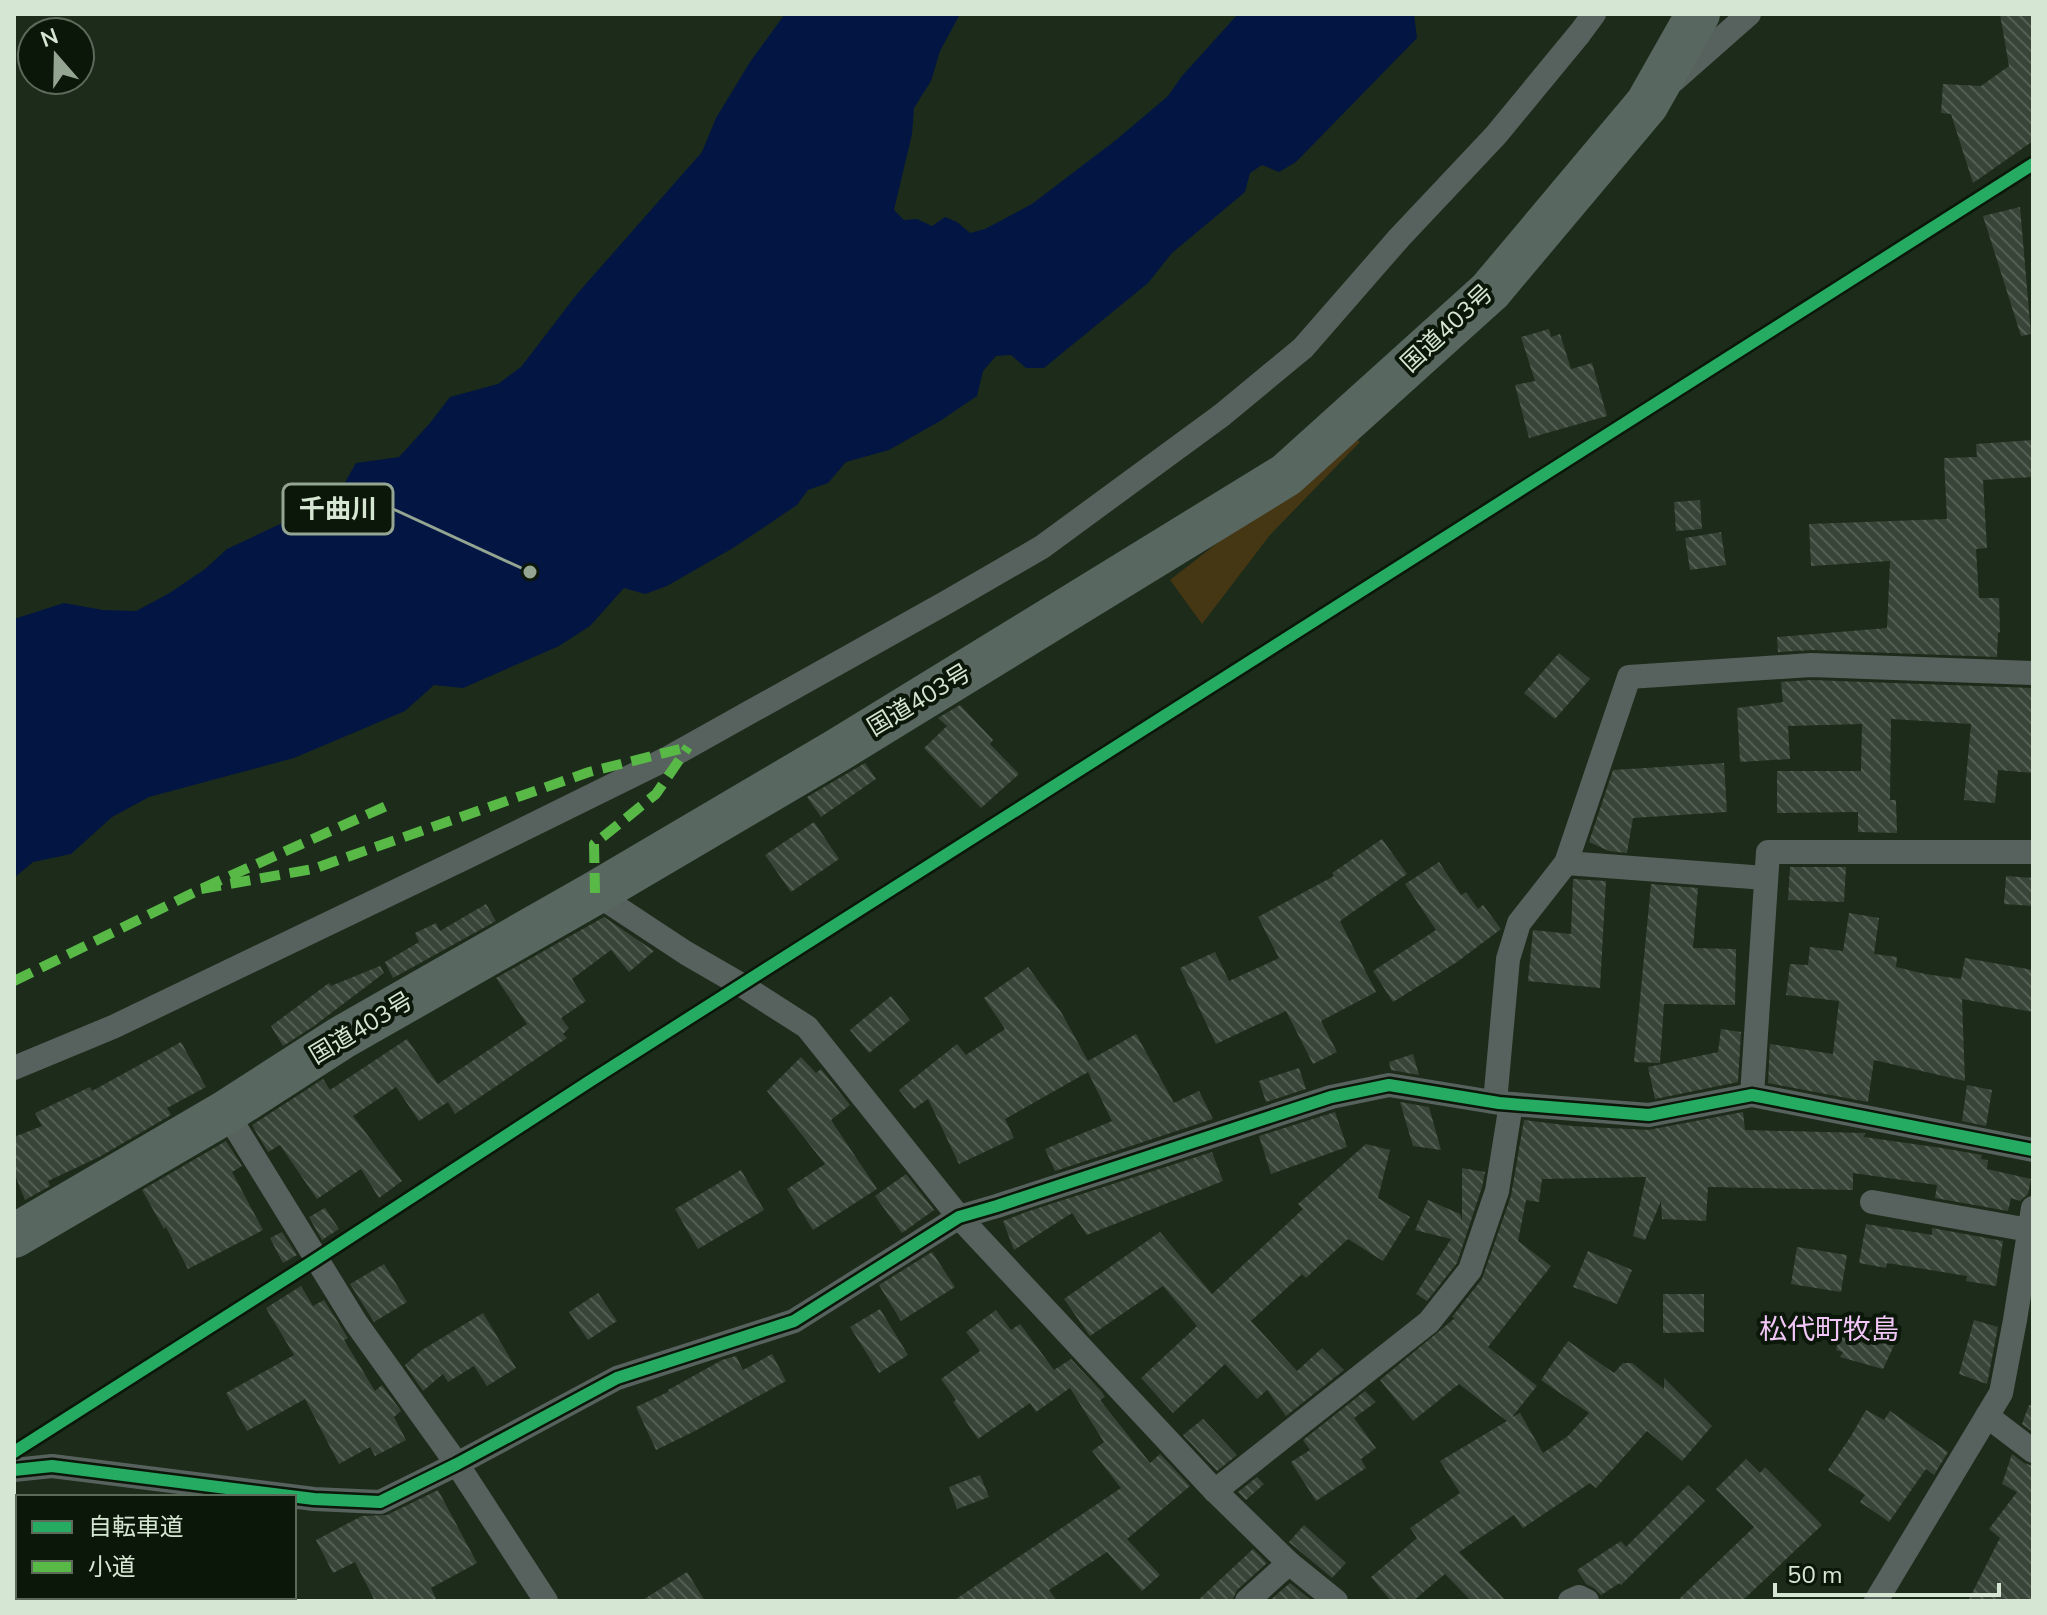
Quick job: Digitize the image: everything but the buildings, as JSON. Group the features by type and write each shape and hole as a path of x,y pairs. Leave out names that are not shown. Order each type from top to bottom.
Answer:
{"highway":[{"name":"国道403号","path":"14,1236 226,1112 341,1038 838,750 1286,475 1490,291 1647,104 1698,14"}],"street":[{"path":"14,1068 113,1027 668,758 1042,547 1222,415 1303,348 1389,249 1496,135 1594,14"},
{"path":"1647,104 1749,14"},
{"path":"1215,1491 1429,1322 1470,1270 1497,1191 1511,947 1519,923 1566,863 1629,677 1811,665 2033,673"},
{"path":"1752,1095 1768,852 2033,852"},
{"path":"1566,863 1765,878"},
{"path":"595,893 807,1027 959,1217 1215,1491 1289,1563 1336,1601"},
{"path":"296,1497 380,1502 617,1378 794,1321 959,1217 1331,1097 1389,1085 1503,1103 1649,1115 1752,1095 2033,1150"},
{"path":"226,1112 356,1323 457,1464 546,1601"},
{"path":"1872,1202 2031,1219 2001,1393 1876,1601"},
{"path":"1987,1416 2033,1451"},
{"path":"14,1470 52,1466 282,1495"},
{"path":"1247,1601 1289,1563"},
{"path":"1570,1601 1579,1597 1587,1601"}],"shaded area":[{"path":"1353,437 1360,442 1270,535 1202,624 1170,580"}],"water":[{"path":"785,14 960,14 940,51 931,81 914,108 912,134 894,210 904,220 917,219 932,226 945,217 970,233 985,229 1032,204 1116,140 1168,96 1238,14 1414,14 1417,38 1296,162 1279,172 1262,165 1250,173 1245,192 1172,253 1148,283 1044,368 1026,368 1011,355 996,356 983,371 977,396 940,421 889,450 846,462 828,483 808,490 797,505 733,548 667,586 645,594 624,588 590,626 559,646 463,688 434,685 405,711 294,758 149,797 112,817 71,854 33,862 14,878 14,619 64,603 103,610 136,611 205,569 227,549 336,498 356,463 399,457 450,397 498,384 521,367 577,294 702,152 716,118 750,62"}],"marked path":[{"path":"201,889 313,869 589,772 688,747"},
{"path":"595,893 594,844 656,794 688,747"},
{"path":"14,981 201,889 393,803"}],"cycle path":[{"path":"14,1452 590,1081 2033,164"},
{"path":"296,1497 380,1502 617,1378 794,1321 959,1217 1331,1097 1389,1085 1499,1103 1649,1115 1752,1095 2033,1150"},
{"path":"14,1470 52,1466 282,1495"}],"place":[{"name":"千曲川","path":"530,572"}],"district":[{"name":"松代町牧島","path":"1829,1330"}]}
